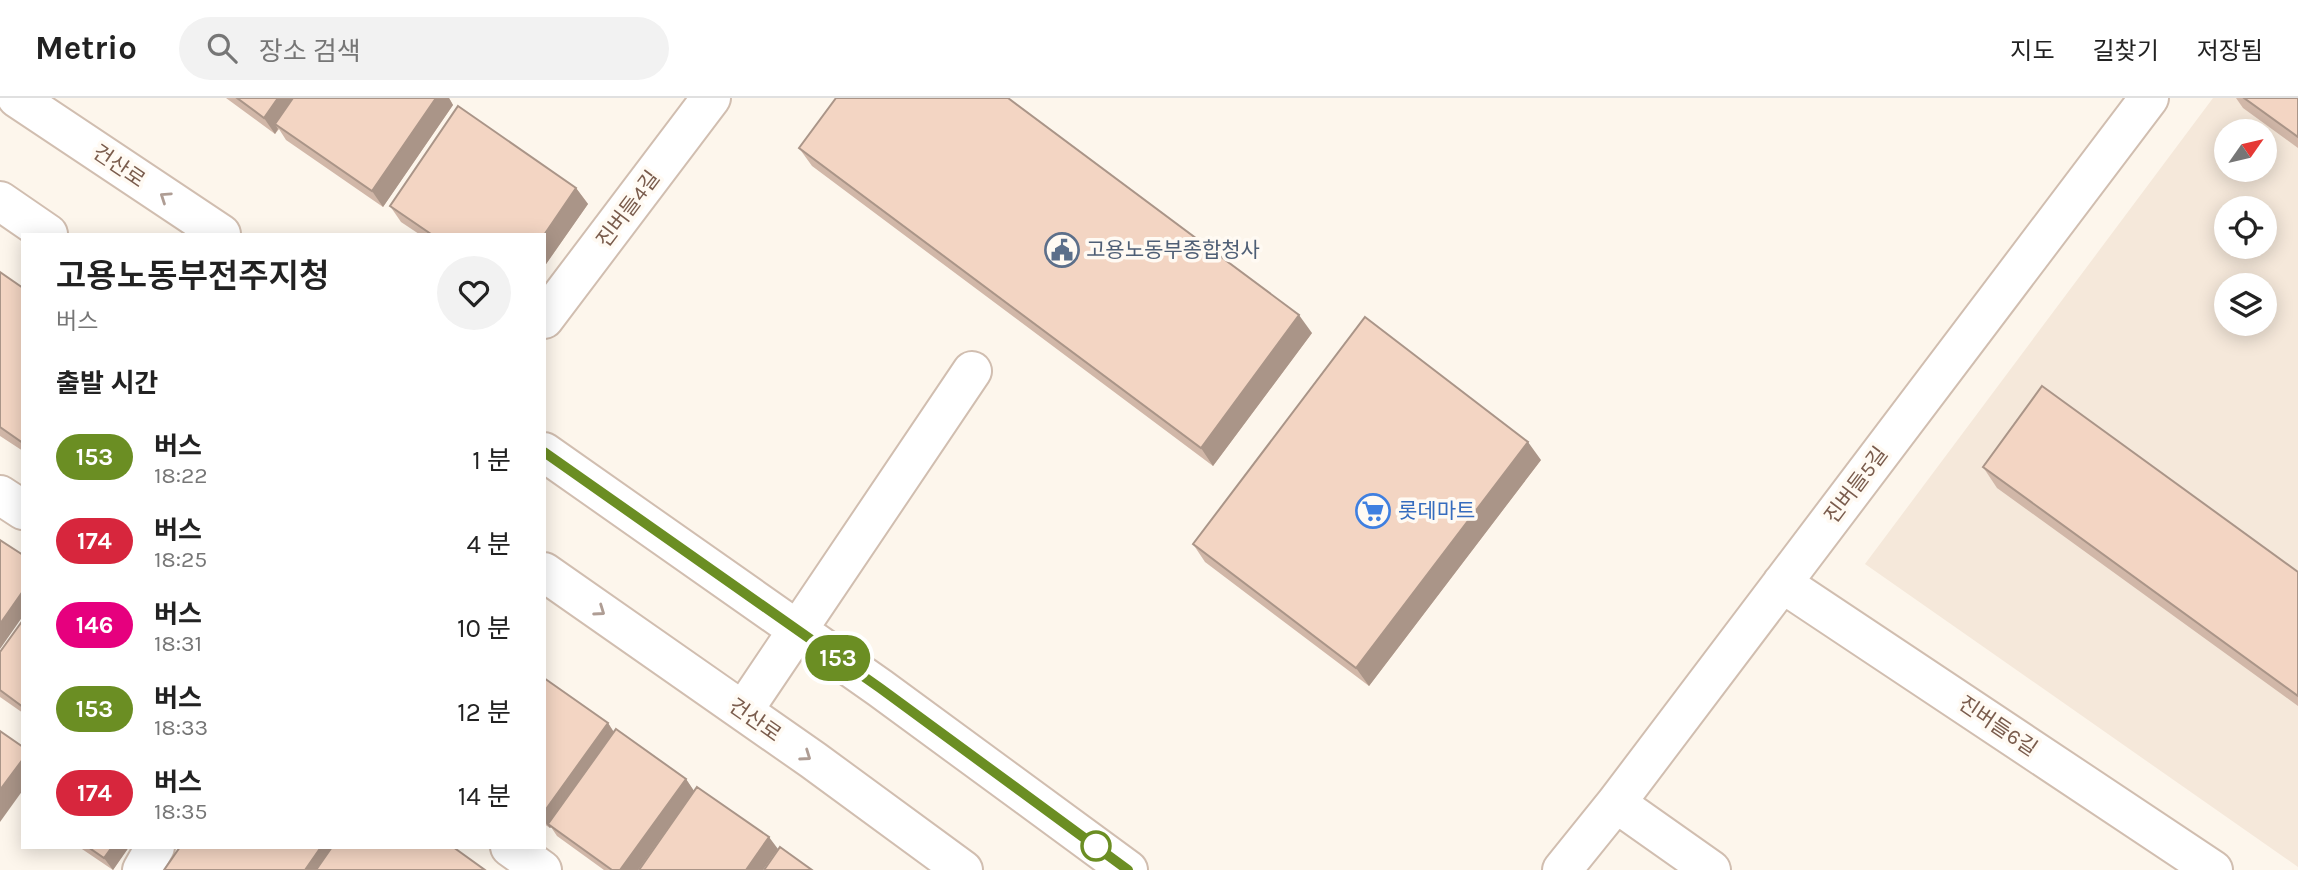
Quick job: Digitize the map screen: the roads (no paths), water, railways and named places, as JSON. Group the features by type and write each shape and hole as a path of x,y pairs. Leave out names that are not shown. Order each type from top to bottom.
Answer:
{"street":[{"name":"진버들4길","path":"546,316 711,98"},
{"name":"진버들5길","path":"1562,870 1616,803 2149,98"},
{"name":"건산로","path":"40,104 220,233"},
{"path":"0,201 47,233"},
{"path":"743,711 972,370"},
{"path":"546,453 797,630 1128,870"},
{"path":"0,495 21,509"},
{"name":"건산로","path":"546,573 963,870"},
{"name":"진버들6길","path":"1782,583 2213,870"},
{"path":"1616,803 1712,870"},
{"path":"142,870 154,849"},
{"path":"513,849 542,870"}],"place":[{"name":"고용노동부종합청사","path":"1062,250"},
{"name":"롯데마트","path":"1373,511"}]}
